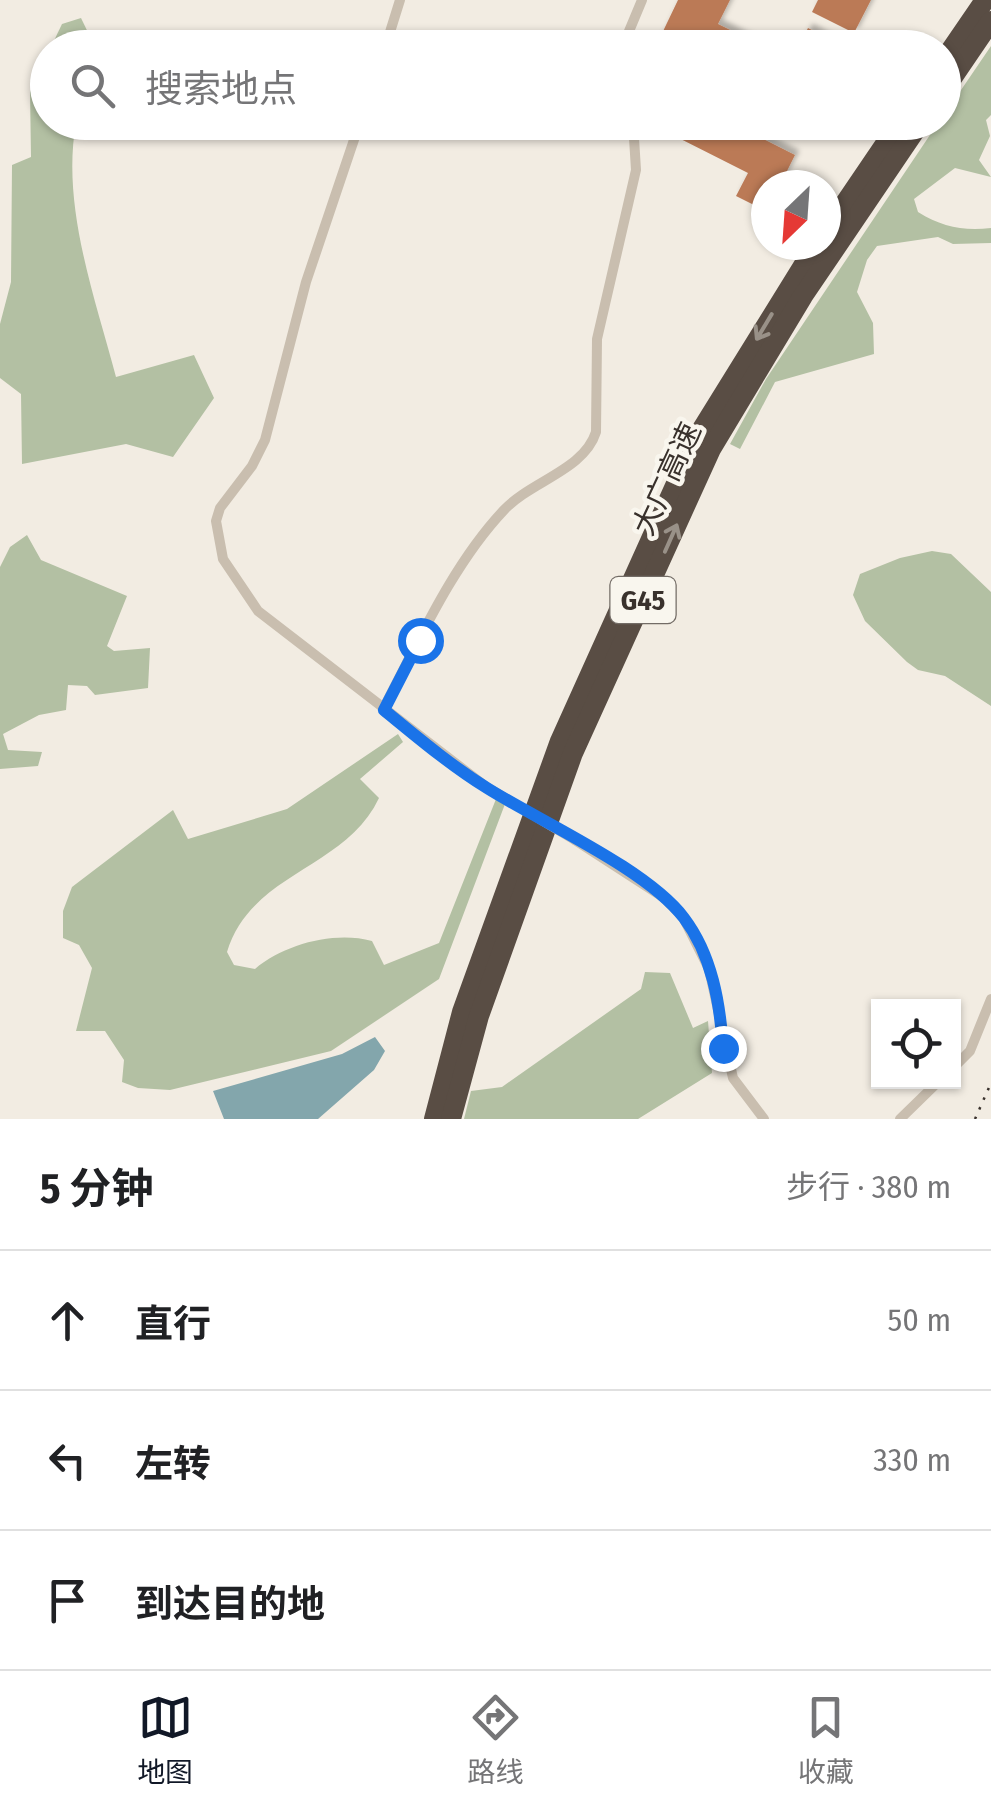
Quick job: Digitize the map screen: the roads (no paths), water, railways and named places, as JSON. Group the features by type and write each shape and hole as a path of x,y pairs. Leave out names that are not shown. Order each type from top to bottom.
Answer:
{"highway":[{"path":"961,35 985,0"},
{"path":"961,65 991,21"},
{"path":"841,209 888,140"},
{"name":"大广高速","path":"450,1119 479,1016 573,752 710,449 803,296 909,140"},
{"name":"大广高速","path":"434,1119 462,1012 560,741 697,436 807,260"}],"street":[{"path":"391,30 400,0"},
{"path":"630,30 642,0"},
{"path":"354,140 306,282 264,440 252,466 220,508 216,522 223,559 258,611 384,710 485,786 663,897 683,916 709,969 732,1078 764,1119"},
{"path":"384,710 468,557 500,514 592,446 596,432 597,339 636,170 634,140"},
{"path":"961,1060 970,1051 991,999"},
{"path":"900,1119 931,1089"}],"water":[{"path":"375,1037 385,1051 374,1070 318,1119 224,1119 213,1091 342,1054"}],"railway":[{"path":"975,1119 991,1083"}]}
